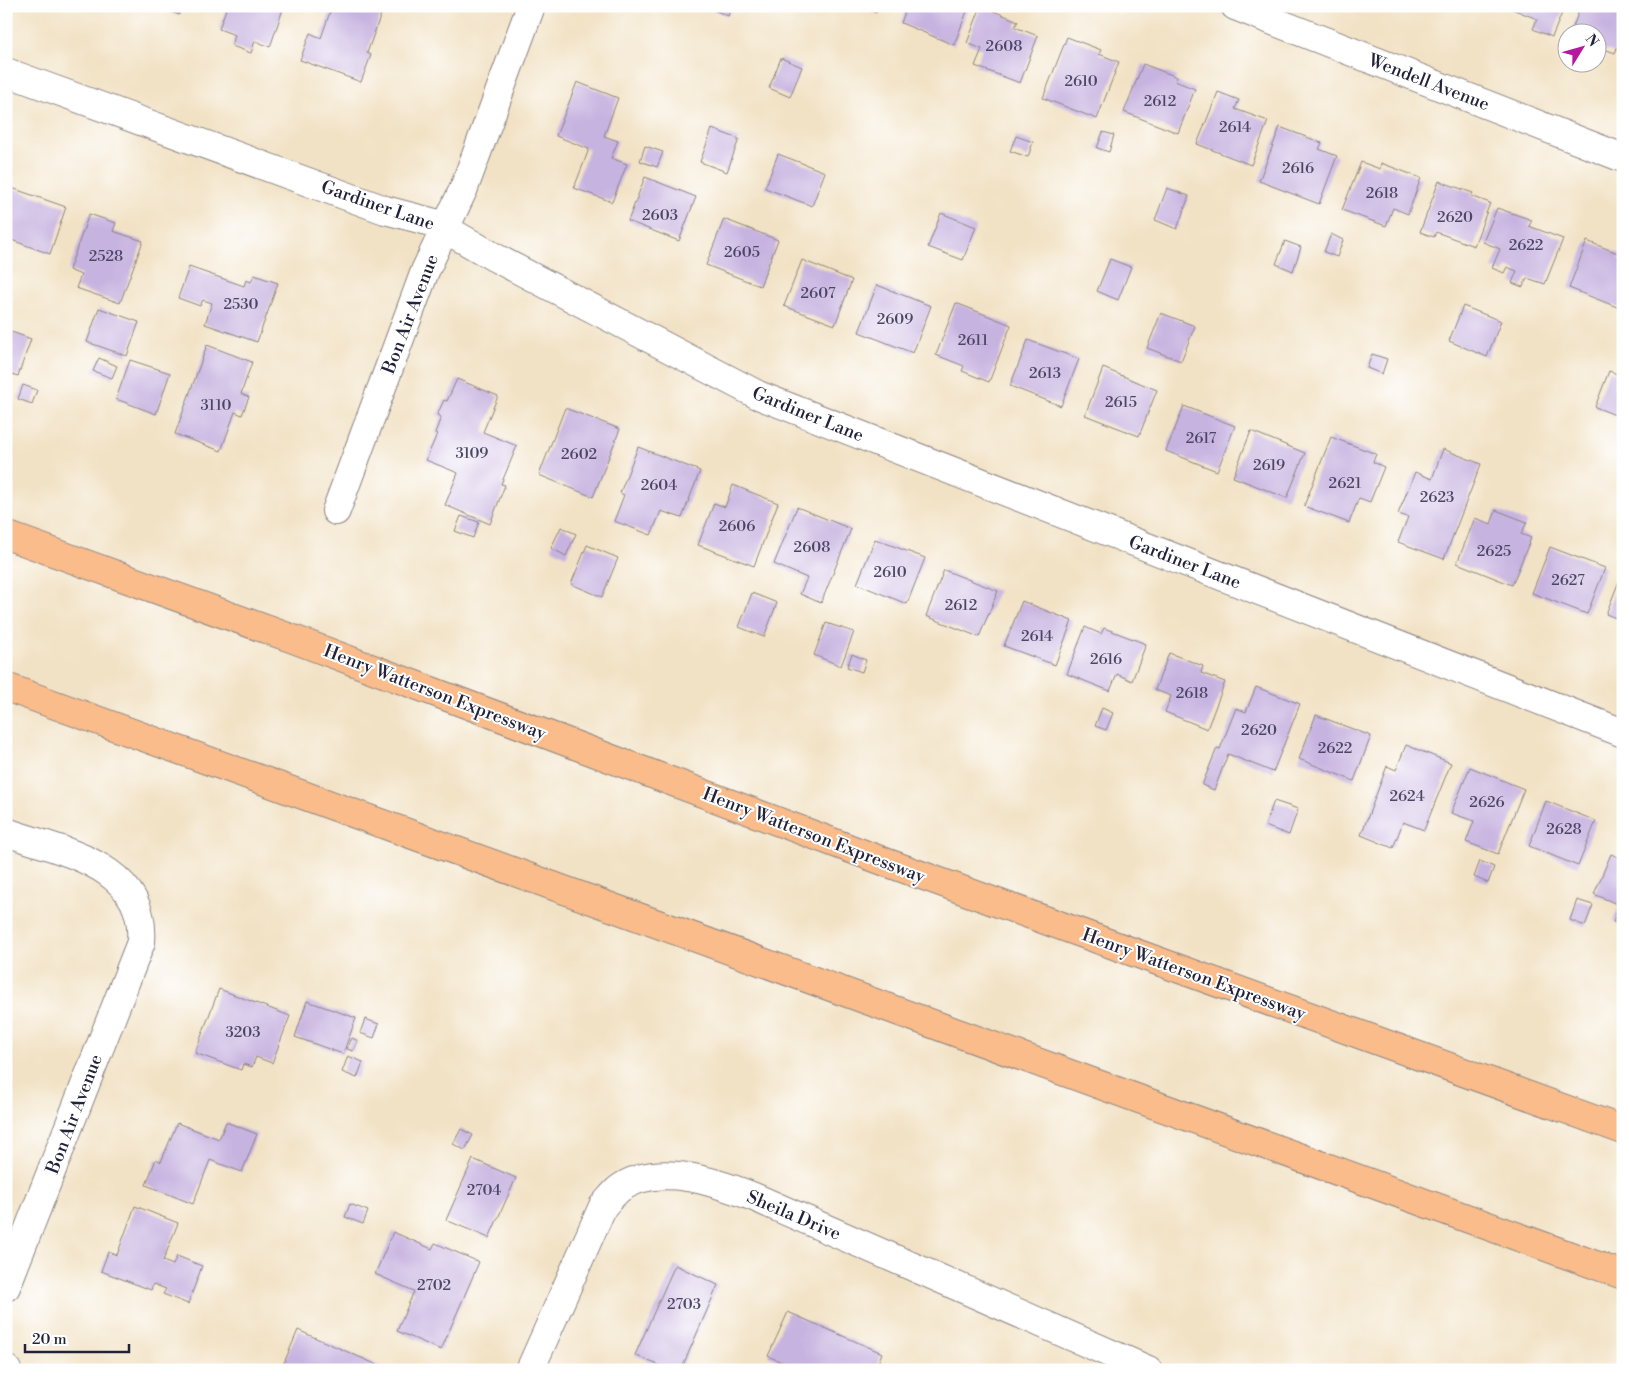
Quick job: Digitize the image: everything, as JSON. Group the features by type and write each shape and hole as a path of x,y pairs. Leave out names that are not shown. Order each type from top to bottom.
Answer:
{"highway":[{"name":"Henry Watterson Expressway","path":"6,535 296,640 888,863 1623,1130"},
{"path":"6,687 1623,1275"}],"street":[{"name":"Bon Air Avenue","path":"336,511 425,272 464,188 530,6"},
{"name":"Wendell Avenue","path":"1236,6 1623,158"},
{"name":"Gardiner Lane","path":"6,72 385,210 435,223 494,257 758,395 1623,733"},
{"name":"Bon Air Avenue","path":"6,832 98,864 120,881 136,904 142,924 141,942 6,1287"},
{"name":"Sheila Drive","path":"530,1370 603,1206 620,1189 640,1180 673,1175 719,1183 754,1197 1148,1370"}],"building":[{"path":"156,6 182,6 179,15"},
{"path":"227,6 284,6 270,47 255,41 251,53 232,46 235,35 219,29"},
{"path":"332,6 384,6 367,53 371,55 361,82 300,60 310,33 321,38"},
{"path":"705,6 732,6 728,16"},
{"path":"858,6 879,6 876,13"},
{"path":"907,6 969,6 954,45 901,23"},
{"path":"981,6 1018,21 1015,27 1038,36 1020,83 975,66 982,49 967,43"},
{"path":"1505,6 1565,6 1558,22 1556,22 1552,37 1533,29 1537,19"},
{"path":"1581,6 1623,6 1623,33 1615,53 1606,50 1606,22 1575,22"},
{"path":"1067,37 1101,50 1099,54 1119,62 1097,119 1043,98"},
{"path":"781,58 802,67 790,97 769,88"},
{"path":"1143,64 1177,77 1175,81 1195,89 1178,133 1124,112"},
{"path":"577,82 618,98 604,136 618,141 611,158 627,164 612,202 574,188 589,149 556,136"},
{"path":"1218,92 1239,100 1235,109 1268,121 1251,165 1197,144"},
{"path":"1280,127 1322,143 1319,149 1337,156 1319,204 1259,181"},
{"path":"712,129 739,139 727,172 700,162"},
{"path":"1103,132 1114,135 1109,152 1097,148"},
{"path":"1016,136 1033,142 1028,157 1010,151"},
{"path":"645,146 663,152 657,167 640,161"},
{"path":"778,154 825,172 812,206 765,188"},
{"path":"1361,162 1380,169 1381,163 1421,178 1408,214 1393,208 1386,226 1342,210"},
{"path":"645,177 696,197 679,241 628,221"},
{"path":"1439,181 1473,193 1471,196 1490,203 1474,246 1436,232 1434,237 1420,232"},
{"path":"6,186 66,207 50,254 6,238"},
{"path":"1167,188 1189,196 1177,229 1155,220"},
{"path":"1497,208 1532,220 1529,226 1563,239 1545,284 1527,278 1523,287 1512,283 1517,271 1507,267 1504,273 1492,268 1500,249 1483,242"},
{"path":"941,213 976,227 963,260 928,247"},
{"path":"89,214 116,223 113,231 143,241 120,303 76,288 81,275 69,270"},
{"path":"724,219 778,240 760,286 706,265"},
{"path":"1331,234 1343,240 1337,257 1324,252"},
{"path":"1285,241 1301,247 1293,271 1276,264"},
{"path":"1587,241 1620,254 1619,259 1623,261 1622,309 1569,288"},
{"path":"1110,259 1131,267 1118,300 1097,291"},
{"path":"802,260 852,280 835,325 784,306"},
{"path":"189,267 244,286 246,280 251,282 254,275 278,283 257,342 205,324 212,303 203,300 200,306 178,298"},
{"path":"877,285 931,306 913,353 859,332"},
{"path":"956,303 1011,325 989,382 962,371 964,366 936,355"},
{"path":"1463,306 1501,321 1487,357 1449,341"},
{"path":"99,308 139,322 127,356 87,342"},
{"path":"1161,313 1195,326 1181,361 1147,348"},
{"path":"6,330 31,339 18,376 6,372"},
{"path":"1028,340 1079,359 1061,406 1010,386"},
{"path":"207,345 252,362 241,394 249,397 242,415 235,412 221,451 175,434"},
{"path":"1372,354 1387,359 1382,374 1367,368"},
{"path":"99,358 117,366 112,378 93,371"},
{"path":"130,360 170,373 156,414 116,399"},
{"path":"1103,368 1157,390 1139,436 1085,415"},
{"path":"1609,371 1623,376 1623,418 1595,407"},
{"path":"457,379 498,396 483,432 517,446 501,484 505,485 490,524 445,505 458,473 426,460 437,434 435,433 441,417 437,415 444,400 447,401"},
{"path":"23,385 37,390 32,404 18,399"},
{"path":"1184,406 1235,426 1217,471 1166,451"},
{"path":"565,408 620,429 593,497 539,475"},
{"path":"1251,431 1305,453 1287,498 1233,477"},
{"path":"1331,437 1376,454 1373,462 1384,467 1370,502 1359,498 1349,523 1304,506"},
{"path":"638,447 700,471 682,518 661,511 651,535 614,521 624,495 620,493"},
{"path":"1443,449 1481,464 1444,559 1398,542 1408,517 1398,514 1415,472 1432,479"},
{"path":"733,485 778,503 754,566 698,545 714,503 725,507"},
{"path":"797,507 851,529 821,603 800,594 807,578 774,564"},
{"path":"1496,510 1527,522 1521,534 1531,538 1512,585 1457,563 1475,518 1491,524"},
{"path":"461,516 479,522 473,538 455,531"},
{"path":"561,527 576,534 566,556 551,548"},
{"path":"875,539 925,558 907,604 857,584"},
{"path":"587,545 618,558 602,597 571,584"},
{"path":"1550,547 1605,568 1587,614 1532,593"},
{"path":"944,570 998,591 979,637 926,616"},
{"path":"1623,571 1623,621 1606,614"},
{"path":"752,593 777,603 764,637 739,627"},
{"path":"1022,601 1072,621 1055,665 1004,646"},
{"path":"826,623 854,632 841,666 814,655"},
{"path":"1085,627 1101,634 1104,628 1146,644 1132,681 1117,674 1110,691 1067,674"},
{"path":"1169,653 1203,666 1201,673 1225,682 1207,729 1165,712 1171,696 1155,690"},
{"path":"852,654 866,660 862,672 847,667"},
{"path":"1256,687 1300,704 1273,772 1228,754 1214,790 1202,785 1217,748 1220,749 1236,708 1246,712"},
{"path":"1102,708 1113,713 1106,730 1095,726"},
{"path":"1316,715 1371,736 1354,781 1299,759"},
{"path":"1406,745 1451,763 1424,830 1403,822 1393,848 1361,835 1387,766 1396,770"},
{"path":"1470,767 1524,789 1498,854 1466,842 1474,821 1451,813"},
{"path":"1274,801 1298,809 1289,835 1265,826"},
{"path":"1546,801 1596,821 1578,866 1529,846"},
{"path":"1623,852 1623,926 1613,922 1619,905 1594,894 1611,854 1620,858"},
{"path":"1480,861 1494,867 1488,883 1474,877"},
{"path":"1577,900 1593,905 1585,926 1570,920"},
{"path":"219,989 290,1016 272,1063 256,1057 252,1067 243,1064 241,1070 195,1053"},
{"path":"307,1001 356,1018 343,1054 295,1037"},
{"path":"365,1019 379,1024 374,1038 360,1033"},
{"path":"352,1038 358,1041 353,1051 347,1049"},
{"path":"348,1056 363,1062 357,1078 342,1072"},
{"path":"226,1122 257,1134 242,1172 210,1160 193,1204 146,1185 156,1159 161,1162 177,1123 219,1139"},
{"path":"461,1129 473,1135 465,1150 453,1144"},
{"path":"473,1159 516,1178 489,1238 446,1220"},
{"path":"350,1204 368,1211 363,1224 345,1217"},
{"path":"135,1206 178,1223 163,1261 173,1265 177,1256 202,1266 188,1304 163,1294 166,1289 153,1284 151,1290 101,1271 108,1252 117,1255"},
{"path":"393,1232 432,1249 435,1243 479,1262 441,1350 397,1331 414,1291 375,1274"},
{"path":"675,1265 718,1285 681,1370 669,1370 635,1355"},
{"path":"788,1312 882,1353 875,1370 799,1370 768,1356"},
{"path":"298,1330 309,1335 389,1370 281,1370"}]}
